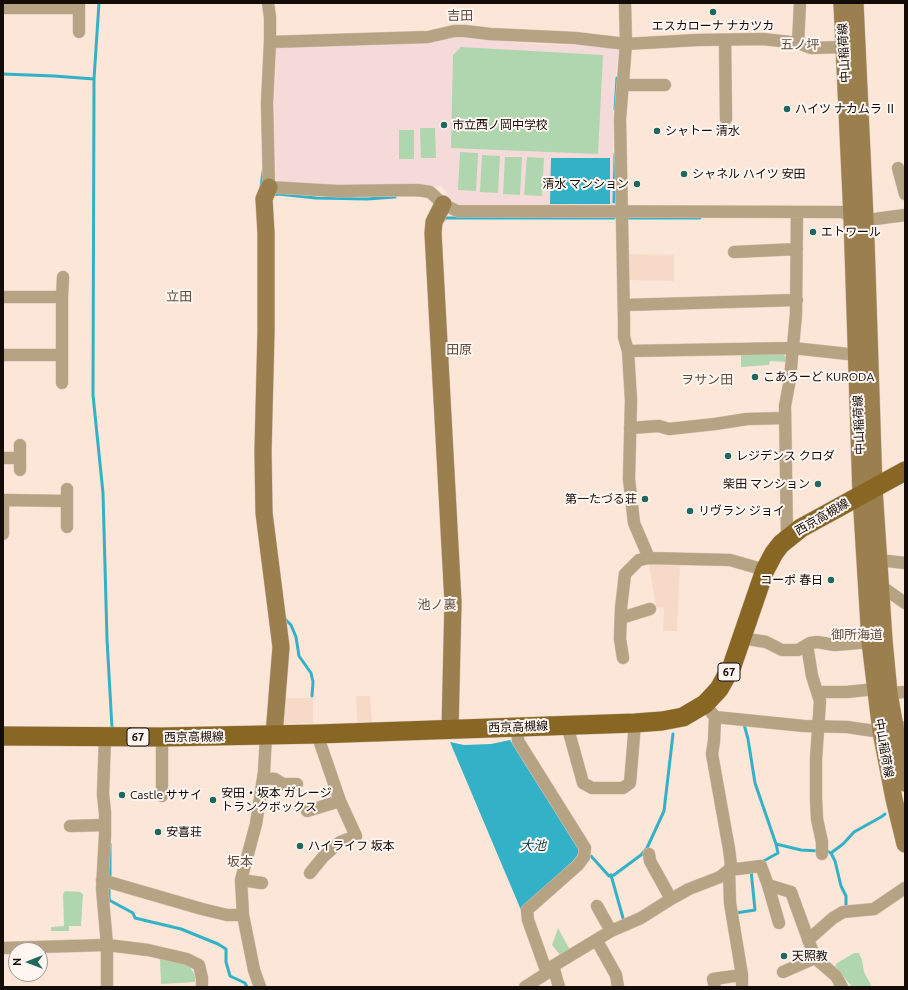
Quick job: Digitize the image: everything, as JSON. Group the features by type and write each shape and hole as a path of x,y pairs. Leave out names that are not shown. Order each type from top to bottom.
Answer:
{"main road":[{"name":"中山稲荷線","path":"842,3 843,47 858,219 868,492 870,642 890,691"},
{"name":"中山稲荷線","path":"855,3 858,219 857,355 868,492 879,560 884,640 894,729 905,783"},
{"path":"269,187 264,199 266,233 266,332 263,451 264,514 280,647 270,735"},
{"path":"443,204 434,222 433,233 453,602 450,730"},
{"name":"西京高槻線","path":"3,736 162,737 450,730 635,723 662,721 710,711 732,666 766,570 774,553 787,538 801,528 905,471"},
{"name":"中山稲荷線","path":"894,729 894,799 905,844"}],"street":[{"path":"268,3 270,17 267,104 269,187 337,191 417,190 430,192 443,204 457,211 796,219 843,212 858,219 875,219 905,215"},
{"path":"625,3 623,85 620,119 624,337 628,351 631,400 629,479 634,523 649,558"},
{"path":"798,43 800,3"},
{"path":"3,8 79,6 78,32"},
{"path":"270,42 428,37 454,31 465,31 490,34 575,38 623,43 763,39 798,43 811,48 843,47"},
{"path":"724,40 726,119"},
{"path":"623,85 665,85"},
{"path":"898,168 905,194"},
{"path":"787,538 785,406 790,379 796,300 796,219"},
{"path":"734,252 796,249"},
{"path":"62,383 63,277"},
{"path":"3,297 62,297"},
{"path":"624,305 796,300"},
{"path":"628,351 793,348 857,355"},
{"path":"3,355 62,355"},
{"path":"630,428 659,426 669,429 747,419 786,418"},
{"path":"3,458 20,464 20,445"},
{"path":"67,527 68,489"},
{"path":"3,534 3,500 67,501"},
{"path":"623,658 620,639 621,608 625,574 639,560 649,558 730,560 766,570"},
{"path":"879,560 905,563"},
{"path":"881,586 905,603"},
{"path":"621,618 650,609"},
{"path":"742,638 766,642 782,650 798,650 810,643 817,642 835,645 870,642"},
{"path":"807,645 814,688 820,701 816,798 817,819 822,842 822,854"},
{"path":"818,694 824,692 890,691"},
{"path":"714,987 713,979 742,981 730,903 731,865 729,849 712,754 714,741 710,711 804,726 894,729"},
{"path":"567,725 583,783 592,788 623,788 630,783 635,723"},
{"path":"517,727 518,741 585,848 584,857 578,865 528,910 528,920 559,987"},
{"path":"310,872 323,857 340,842 356,836 340,801 317,734"},
{"path":"260,987 254,970 243,915 241,880 256,824 270,735"},
{"path":"105,737 103,794 105,825 102,888 107,944 107,987"},
{"path":"162,737 162,796"},
{"path":"264,778 275,779 283,784 297,784"},
{"path":"307,812 340,801"},
{"path":"70,826 105,825"},
{"path":"649,854 650,860 671,899"},
{"path":"525,987 550,969 611,932 642,918 689,889 720,877 730,870 761,866 779,923"},
{"path":"102,880 202,909 227,915 243,915"},
{"path":"241,880 262,883"},
{"path":"768,885 791,892 815,958 836,976 842,987"},
{"path":"808,940 833,918 843,912 874,909 905,888"},
{"path":"597,906 611,932"},
{"path":"597,941 616,976 618,987"},
{"path":"3,948 107,944 148,950 187,959 199,965 202,978 202,987"},
{"path":"783,972 815,958"}],"shaded area":[{"name":"市立西ノ岡中学校","path":"458,37 533,44 602,46 619,49 613,116 613,205 605,207 464,205 455,204 441,186 366,187 281,183 276,179 274,101 276,43 441,39"},
{"path":"628,254 674,255 674,281 629,280"},
{"path":"649,564 680,564 677,631 663,631 664,608 656,607"},
{"path":"356,696 370,696 372,722 357,722"},
{"path":"283,698 313,698 313,723 281,724"}],"green space":[{"path":"461,47 603,55 598,154 451,148 453,55"},
{"path":"420,128 435,128 436,158 421,158"},
{"path":"399,130 414,130 414,159 399,159"},
{"path":"460,152 478,153 476,191 458,190"},
{"path":"482,155 500,156 498,193 480,192"},
{"path":"505,157 522,157 520,195 503,194"},
{"path":"527,157 544,158 542,196 524,195"},
{"path":"741,354 783,354 787,358 787,362 770,361 769,365 741,367"},
{"path":"65,891 80,892 83,894 81,926 69,926 69,931 51,931 51,927 64,926 63,894"},
{"path":"558,928 570,950 560,955 552,945"},
{"path":"854,953 859,953 864,972 872,987 852,987 835,966 837,963"},
{"path":"160,958 189,966 195,975 195,982 161,984"}],"water":[{"path":"551,158 610,158 610,204 550,204"},
{"name":"大池","path":"510,740 579,850 577,857 521,910 450,742 464,745 491,744"}],"waterway":[{"path":"99,3 94,79 93,395 103,493 107,639 112,728"},
{"path":"3,74 94,79"},
{"path":"615,109 617,78"},
{"path":"614,202 615,154"},
{"path":"261,187 264,165"},
{"path":"272,195 278,194 316,198 367,199 395,197"},
{"path":"443,221 445,218 614,218 614,216"},
{"path":"626,218 700,218"},
{"path":"284,618 291,625 296,637 299,656 311,673 313,682 312,696"},
{"path":"744,724 755,783 776,844 801,850 819,851"},
{"path":"591,856 609,876 614,875 641,855 647,848 664,811 673,734"},
{"path":"831,853 843,844 854,832 885,814"},
{"path":"110,844 110,879"},
{"path":"760,863 778,853 776,844"},
{"path":"825,850 831,853 835,861 841,886 846,896 846,907"},
{"path":"736,913 755,910 751,870"},
{"path":"611,875 623,918"},
{"path":"109,884 109,900 133,913 135,918 181,929 218,944 226,949 226,962 230,976 245,983 247,987"}],"place":[{"name":"エスカローナ ナカツカ","path":"713,12"},
{"name":"ハイツ ナカムラ Ⅱ","path":"787,109"},
{"name":"市立西ノ岡中学校","path":"444,125"},
{"name":"シャトー 清水","path":"657,131"},
{"name":"シャネル ハイツ 安田","path":"684,174"},
{"name":"清水 マンション","path":"637,184"},
{"name":"エトワール","path":"813,232"},
{"name":"こあろーど KURODA","path":"755,377"},
{"name":"レジデンス クロダ","path":"728,456"},
{"name":"柴田 マンション","path":"818,484"},
{"name":"第一たづる荘","path":"645,499"},
{"name":"リヴラン ジョイ","path":"690,511"},
{"name":"コーポ 春日","path":"831,580"},
{"name":"Castle ササイ","path":"122,795"},
{"name":"安田・坂本 ガレージ トランクボックス","path":"213,800"},
{"name":"安喜荘","path":"158,832"},
{"name":"ハイライフ 坂本","path":"300,846"},
{"name":"天照教","path":"784,956"}],"district":[{"name":"吉田","path":"460,16"},
{"name":"五ノ坪","path":"800,45"},
{"name":"立田","path":"179,297"},
{"name":"田原","path":"459,350"},
{"name":"ヲサン田","path":"707,380"},
{"name":"池ノ裏","path":"437,605"},
{"name":"御所海道","path":"857,635"},
{"name":"坂本","path":"240,862"}]}
